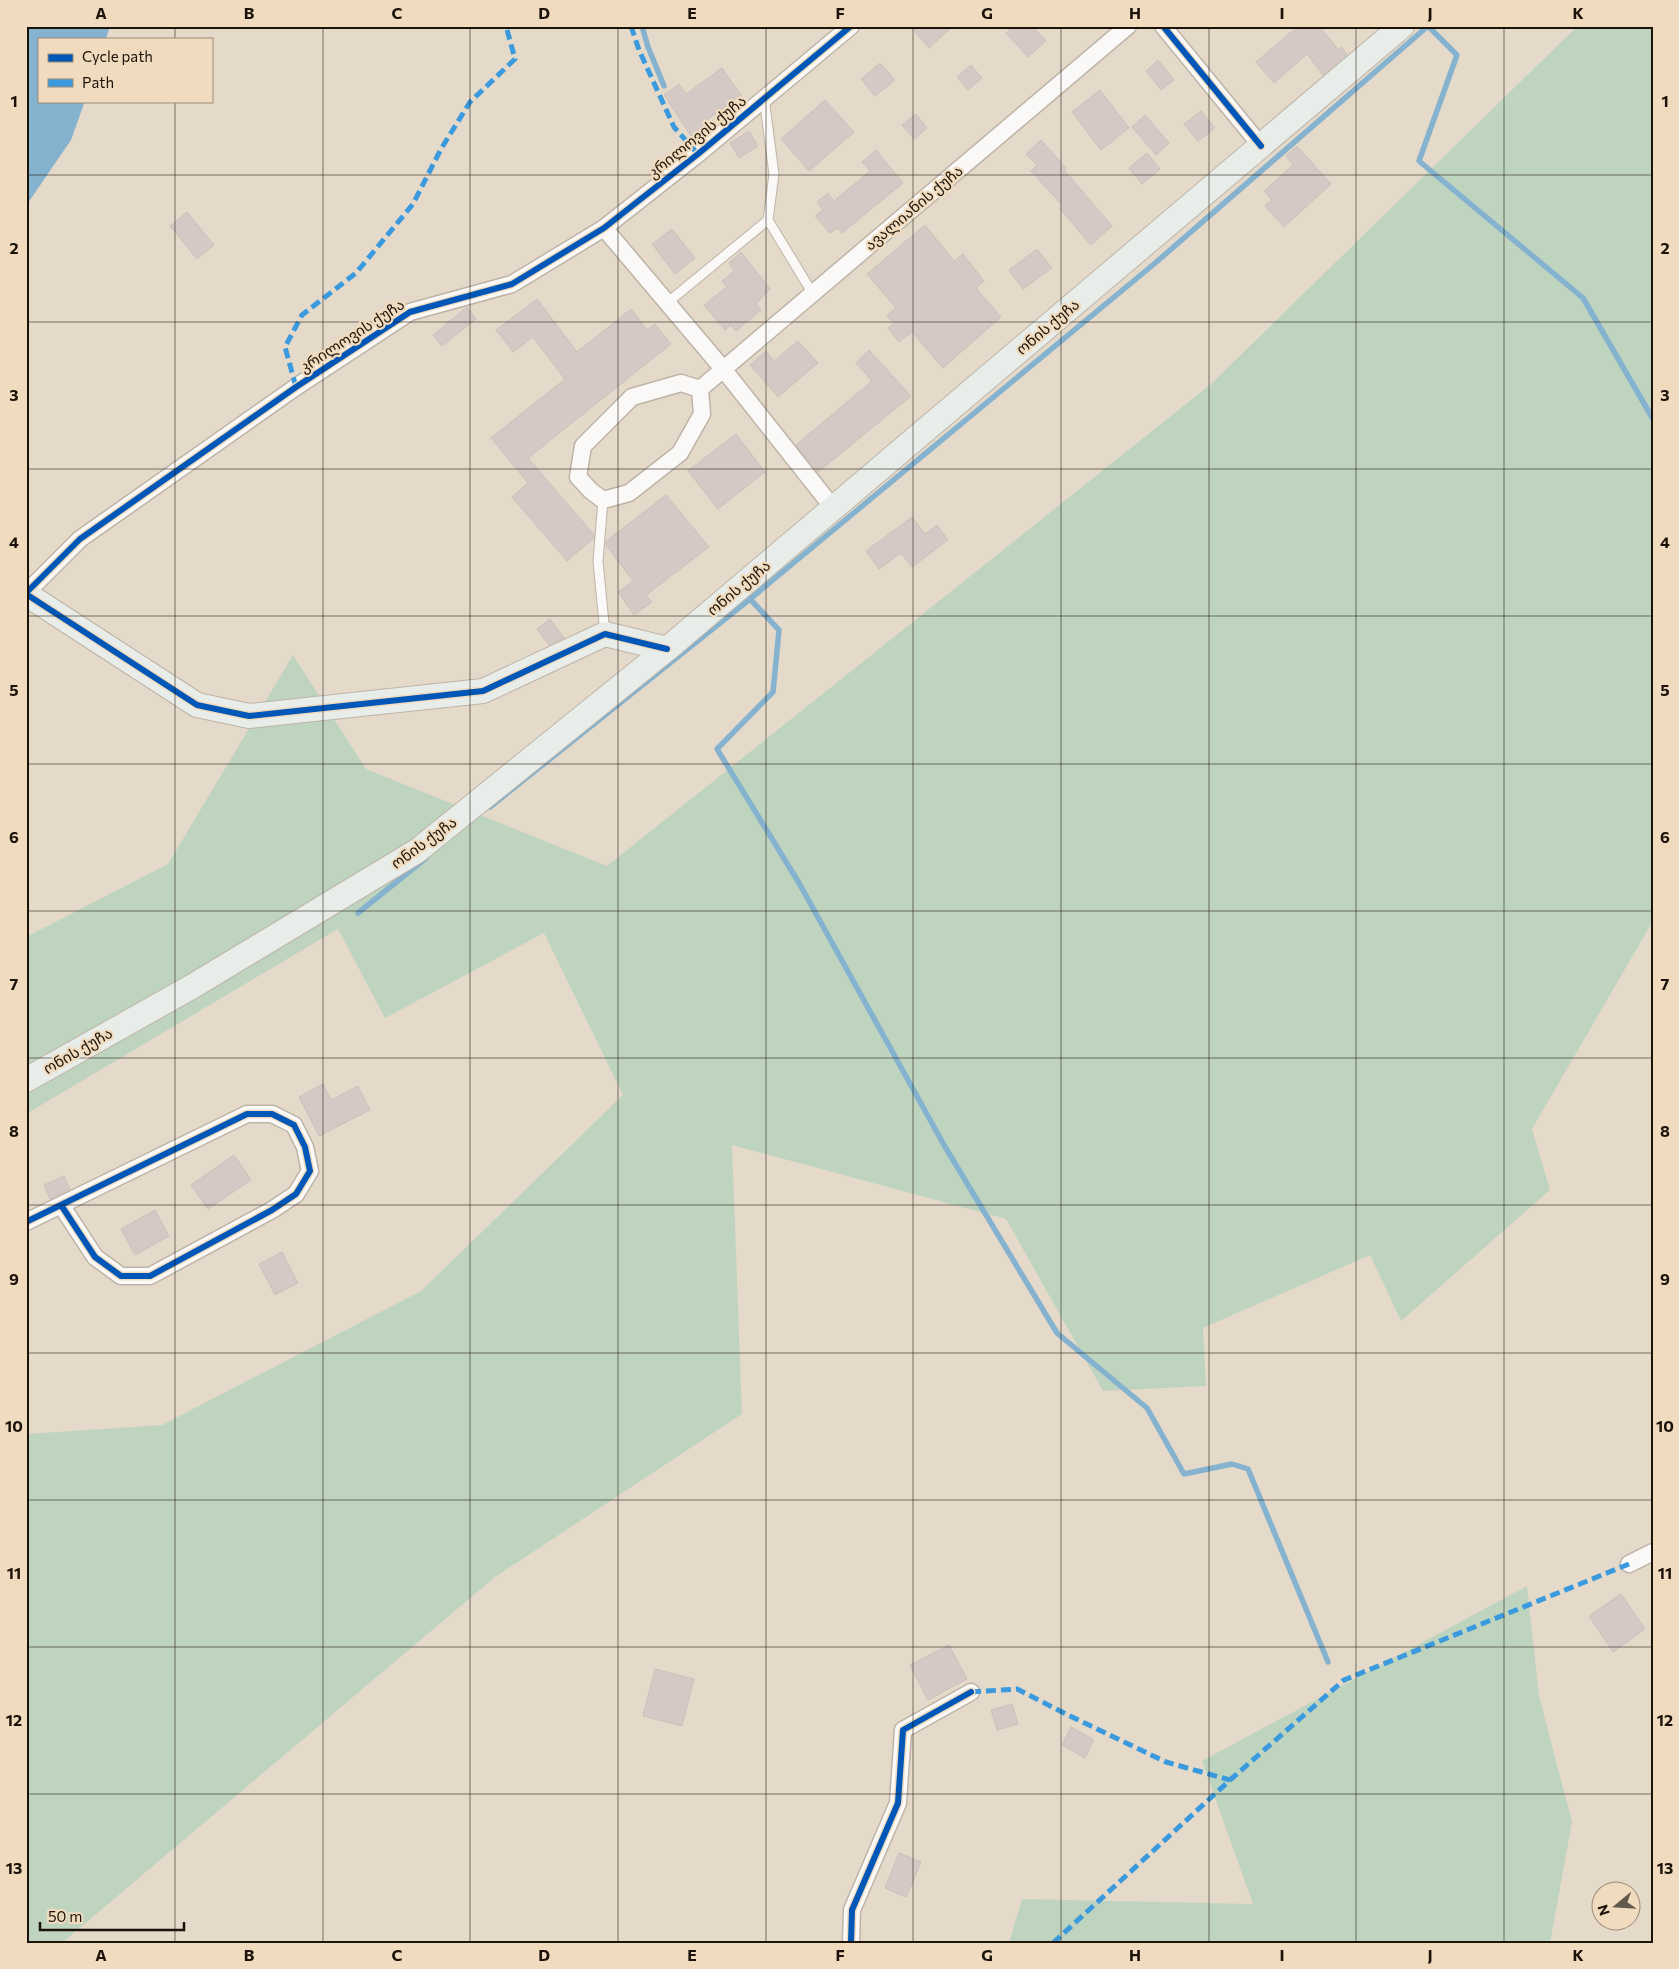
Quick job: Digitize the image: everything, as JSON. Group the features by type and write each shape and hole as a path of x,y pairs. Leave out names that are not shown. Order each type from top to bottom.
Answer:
{"main road":[{"name":"ონის ქუჩა","path":"26,1080 201,981 417,852 668,649 1402,26"},
{"path":"26,593 197,705 249,716 483,690 606,634 668,649"}],"street":[{"name":"კრილოვის ქუჩა","path":"26,593 80,539 296,387 410,312 512,284 604,228 851,26"},
{"name":"ავალიანის ქუჩა","path":"700,390 1128,26"},
{"path":"1163,26 1260,146"},
{"path":"604,228 724,370 834,509"},
{"path":"681,382 700,390 702,414 680,453 629,493 603,500 591,492 578,477 583,446 632,397 681,382"},
{"path":"26,1222 247,1114 272,1114 294,1125 305,1147 310,1171 296,1194 272,1210 150,1276 121,1276 95,1257 61,1205"},
{"path":"1629,1564 1653,1552"},
{"path":"850,1943 852,1910 898,1803 903,1730 971,1692"}],"lane":[{"path":"764,98 774,174 768,220 813,294"},
{"path":"667,303 768,220"},
{"path":"603,500 598,561 606,634"}],"green space":[{"path":"1578,26 1653,26 1653,921 1532,1129 1550,1190 1401,1321 1370,1255 1203,1328 1206,1386 1103,1391 1006,1219 732,1145 742,1414 495,1577 62,1943 26,1943 26,1434 162,1425 421,1291 623,1095 544,933 385,1018 338,929 26,1114 26,937 168,864 293,655 366,769 607,866 1211,384"},
{"path":"1527,1586 1539,1696 1572,1822 1550,1943 1009,1943 1022,1899 1253,1904 1202,1761"}],"water":[{"path":"26,26 110,26 106,38 38,38 38,102 85,102 71,140 28,203 26,211"}],"building":[{"path":"910,26 953,26 929,48"},
{"path":"1013,26 1032,26 1046,41 1028,57 1006,33"},
{"path":"1298,26 1319,26 1338,49 1341,47 1347,54 1323,75 1307,54 1274,83 1256,62"},
{"path":"1158,60 1174,80 1161,90 1146,71"},
{"path":"880,63 895,80 875,96 861,79"},
{"path":"971,65 982,78 968,90 957,77"},
{"path":"722,68 741,95 704,122 707,125 691,136 664,95 679,84 686,94"},
{"path":"1100,90 1129,128 1101,150 1072,112"},
{"path":"825,100 854,132 809,171 781,139"},
{"path":"1201,111 1215,128 1198,141 1184,124"},
{"path":"916,114 927,128 914,139 902,125"},
{"path":"1145,115 1169,143 1156,155 1132,127"},
{"path":"749,131 758,146 739,158 730,143"},
{"path":"1041,140 1112,226 1091,245 1060,209 1063,206 1031,171 1037,165 1026,154"},
{"path":"1297,146 1331,184 1284,227 1265,206 1272,200 1264,191 1293,165 1286,156"},
{"path":"876,150 903,183 842,233 837,228 830,233 815,216 823,210 817,202 828,193 834,201 870,171 862,162"},
{"path":"1147,153 1160,169 1142,184 1129,168"},
{"path":"187,212 214,245 197,259 170,226"},
{"path":"925,225 954,261 963,254 984,281 976,288 1001,317 943,368 912,332 899,342 888,328 894,324 887,315 896,308 867,274"},
{"path":"672,229 695,258 675,274 652,244"},
{"path":"1037,249 1052,268 1023,289 1009,270"},
{"path":"741,252 770,289 756,304 761,310 736,331 731,325 725,330 704,305 727,287 722,281 734,271 729,263"},
{"path":"537,299 577,352 631,309 647,330 655,324 671,344 528,458 594,535 594,538 567,561 512,497 528,483 491,438 565,379 533,337 513,352 496,330"},
{"path":"467,307 476,319 442,346 433,335"},
{"path":"798,341 818,363 778,397 750,365 766,351 774,361"},
{"path":"869,350 911,396 818,472 796,445 872,381 856,363"},
{"path":"736,434 765,472 718,509 688,471"},
{"path":"666,495 709,547 646,595 652,602 634,615 618,592 633,581 606,545 606,541"},
{"path":"912,517 925,534 937,525 948,540 912,567 901,553 879,569 866,551"},
{"path":"550,619 564,638 549,645 537,629"},
{"path":"323,1084 331,1100 358,1086 370,1110 319,1136 299,1097"},
{"path":"234,1155 251,1180 208,1209 191,1185"},
{"path":"64,1176 70,1189 50,1199 44,1185"},
{"path":"155,1210 169,1236 135,1255 121,1229"},
{"path":"282,1252 298,1283 275,1295 259,1264"},
{"path":"1621,1594 1645,1629 1613,1652 1589,1616"},
{"path":"949,1645 967,1679 928,1700 910,1665"},
{"path":"655,1669 694,1679 682,1726 643,1716"},
{"path":"1012,1704 1018,1724 997,1730 991,1710"},
{"path":"1071,1727 1094,1740 1085,1758 1062,1745"},
{"path":"899,1853 921,1862 906,1897 885,1888"}],"waterway":[{"path":"642,26 648,47 664,86"},
{"path":"1428,26 1457,55 1419,161 1583,298 1653,419"},
{"path":"490,807 750,599 1154,264 1428,26"},
{"path":"750,599 779,630 773,692 717,749 799,883 944,1145 1057,1333 1147,1408 1184,1474 1232,1464 1248,1469 1328,1662"},
{"path":"358,913 426,858"}],"marked path":[{"path":"296,387 285,347 302,315 356,273 413,204 441,149 470,102 515,59 506,26"},
{"path":"631,26 639,50 674,127 698,154"},
{"path":"1053,1943 1230,1780 1344,1680 1629,1564"},
{"path":"971,1692 1017,1689 1166,1762 1230,1780"}],"cycle path":[{"path":"26,593 80,539 296,387 410,312 512,284 604,228 698,154 851,26"},
{"path":"1163,26 1261,146"},
{"path":"26,594 197,705 249,716 483,691 605,634 667,649"},
{"path":"26,1222 247,1114 272,1114 294,1125 305,1147 310,1171 296,1194 272,1210 150,1276 121,1276 95,1257 61,1205"},
{"path":"851,1943 852,1910 898,1803 903,1730 971,1692"}]}
